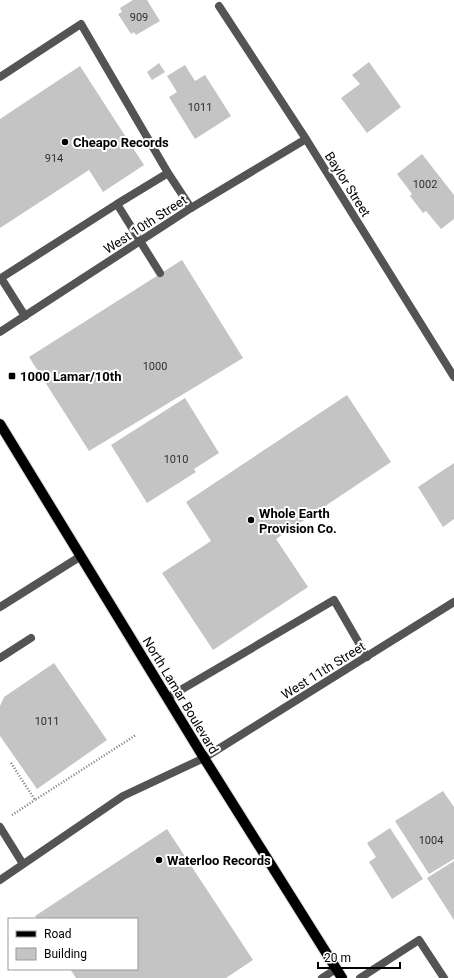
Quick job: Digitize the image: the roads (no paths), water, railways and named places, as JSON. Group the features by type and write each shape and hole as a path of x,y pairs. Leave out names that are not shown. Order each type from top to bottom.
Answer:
{"main road":[{"name":"North Lamar Boulevard","path":"0,424 204,758 342,978"}],"street":[{"name":"Baylor Street","path":"219,6 306,139 454,377"},
{"path":"0,77 81,24 168,173 191,208"},
{"name":"West 10th Street","path":"0,332 191,208 306,139"},
{"path":"25,316 1,278 168,173"},
{"path":"117,204 160,273"},
{"path":"0,608 81,556"},
{"path":"167,698 334,600 367,657"},
{"name":"West 11th Street","path":"0,880 123,796 204,758 454,602"},
{"path":"0,658 31,638"},
{"path":"0,827 23,864"},
{"path":"360,978 419,940 444,978"},
{"path":"322,978 336,969"}],"place":[{"name":"Cheapo Records","path":"65,142"},
{"name":"1000 Lamar/10th","path":"12,376"},
{"name":"Whole Earth Provision Co.","path":"251,520"},
{"name":"Waterloo Records","path":"159,860"}]}
